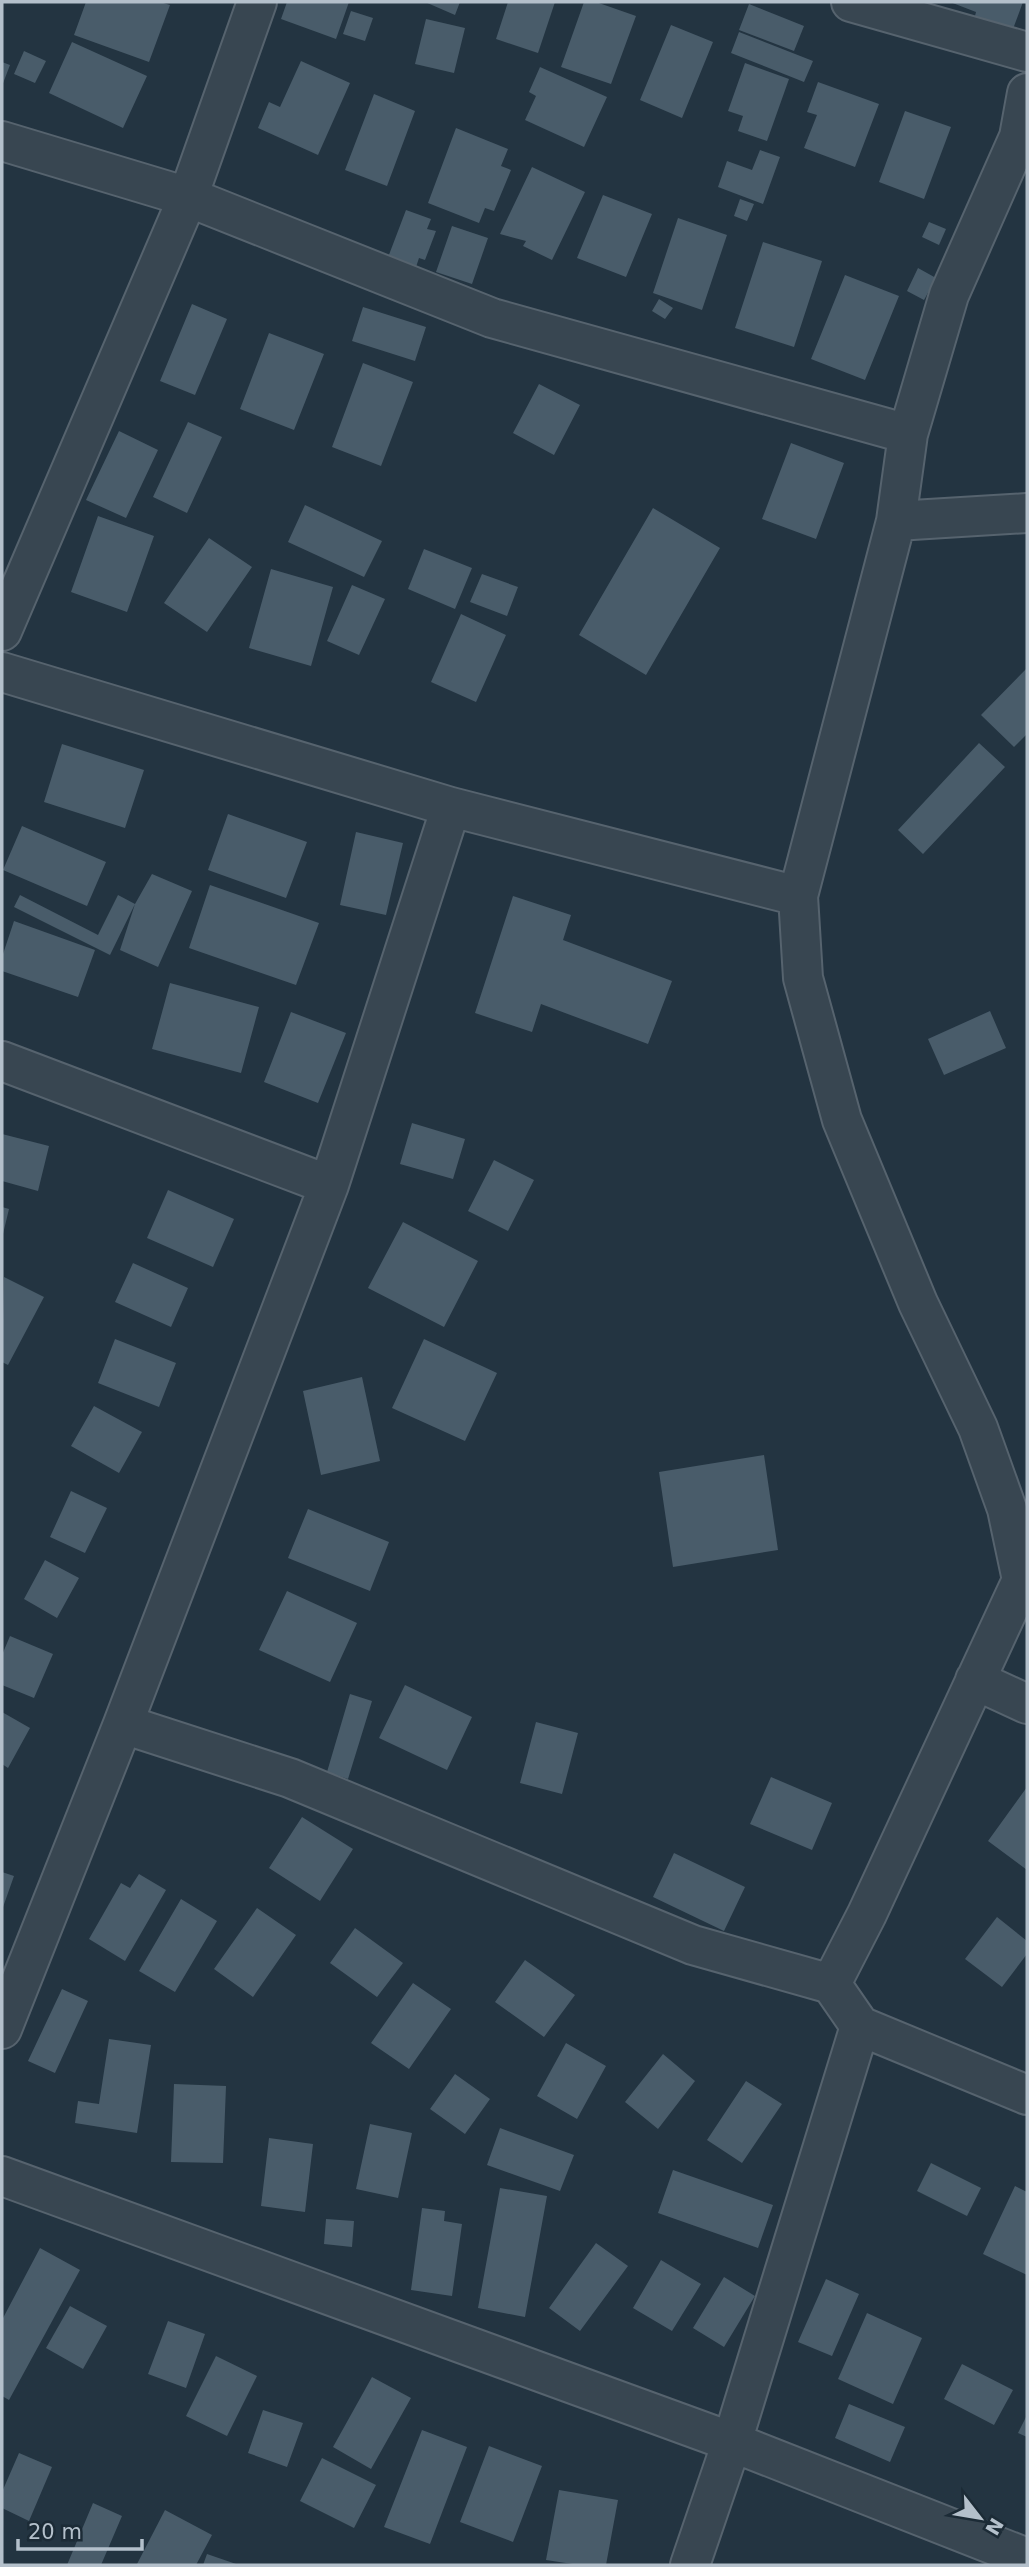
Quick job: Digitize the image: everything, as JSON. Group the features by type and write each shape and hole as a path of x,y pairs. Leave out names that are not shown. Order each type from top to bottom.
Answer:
{"street":[{"path":"2,631 188,197 257,2"},
{"path":"850,2 1027,52"},
{"path":"831,1984 867,1914 975,1680 1025,1579 1007,1509 978,1428 918,1303 842,1120 803,978 797,896 896,521 908,434 949,295 1019,137 1027,93"},
{"path":"2,141 188,197 492,318 908,434"},
{"path":"896,521 1027,513"},
{"path":"2,673 451,807 797,896"},
{"path":"2,2029 123,1724 329,1185 451,807"},
{"path":"2,1061 329,1185"},
{"path":"975,1680 1027,1704"},
{"path":"123,1724 290,1778 692,1945 831,1984 860,2026 1027,2095"},
{"path":"690,2565 732,2442 860,2026"},
{"path":"2,2176 732,2442 1027,2558"}],"building":[{"path":"86,2 160,2 170,5 149,62 74,35"},
{"path":"287,2 349,2 336,39 281,19"},
{"path":"425,2 460,2 455,15"},
{"path":"508,2 555,2 538,53 496,39"},
{"path":"584,2 596,2 636,16 611,84 561,67"},
{"path":"950,2 1023,2 1013,29 975,16 976,12"},
{"path":"749,4 804,26 794,51 739,30"},
{"path":"351,11 373,18 365,41 343,34"},
{"path":"426,19 465,28 454,73 415,64"},
{"path":"671,25 713,42 682,118 640,100"},
{"path":"739,32 813,61 804,82 731,53"},
{"path":"72,42 147,76 123,128 49,93"},
{"path":"24,51 46,61 35,83 14,74"},
{"path":"301,61 350,83 318,155 258,128 269,102 280,107"},
{"path":"2,62 10,65 2,86"},
{"path":"745,63 789,79 767,141 738,131 743,116 728,111"},
{"path":"540,67 607,97 584,147 525,120 536,96 529,92"},
{"path":"818,82 879,104 855,167 804,148 817,115 807,112"},
{"path":"374,94 415,111 387,186 345,170"},
{"path":"905,111 951,127 924,199 879,182"},
{"path":"456,128 508,149 501,166 511,170 494,211 485,208 479,223 428,203"},
{"path":"760,150 780,157 763,204 718,187 727,161 752,170"},
{"path":"532,167 585,192 552,260 523,246 526,241 500,234"},
{"path":"603,195 652,214 626,277 577,258"},
{"path":"740,199 754,204 747,221 734,216"},
{"path":"406,210 431,219 427,229 436,231 425,260 419,258 415,270 387,260"},
{"path":"678,218 727,235 702,310 653,293"},
{"path":"929,222 946,229 939,245 922,237"},
{"path":"452,226 488,238 472,284 436,272"},
{"path":"763,242 822,261 794,347 735,328"},
{"path":"918,268 936,278 924,300 907,291"},
{"path":"845,275 899,296 865,380 811,359"},
{"path":"659,299 673,308 665,319 652,311"},
{"path":"192,304 227,319 195,395 160,381"},
{"path":"363,307 426,327 415,361 352,341"},
{"path":"269,333 324,354 294,430 240,409"},
{"path":"363,363 413,382 381,466 332,447"},
{"path":"539,384 580,405 554,455 513,433"},
{"path":"188,422 222,437 187,513 153,497"},
{"path":"119,431 158,450 126,518 86,500"},
{"path":"791,443 844,463 816,539 762,519"},
{"path":"305,505 382,541 364,577 288,542"},
{"path":"653,508 720,548 646,675 579,635"},
{"path":"98,516 154,536 127,612 71,592"},
{"path":"209,538 252,567 207,632 164,603"},
{"path":"424,549 472,568 455,609 408,589"},
{"path":"271,569 333,587 311,666 249,648"},
{"path":"482,574 518,587 507,616 470,602"},
{"path":"352,585 385,599 359,655 327,641"},
{"path":"461,614 506,635 476,702 431,682"},
{"path":"1027,668 1027,734 1014,747 981,715"},
{"path":"979,743 1005,767 923,854 898,830"},
{"path":"62,744 144,770 125,828 44,802"},
{"path":"228,814 307,842 286,898 208,870"},
{"path":"22,826 106,862 87,906 3,870"},
{"path":"356,832 403,843 386,915 340,905"},
{"path":"152,874 192,891 158,967 120,950 135,904"},
{"path":"210,885 319,923 296,985 189,948"},
{"path":"20,895 98,935 118,895 135,904 110,955 14,907"},
{"path":"513,896 571,915 563,940 672,981 648,1044 541,1004 532,1032 475,1013"},
{"path":"14,921 95,950 78,997 2,971 2,957"},
{"path":"170,983 259,1007 241,1073 152,1049"},
{"path":"990,1011 1006,1048 944,1075 928,1039"},
{"path":"291,1012 346,1033 318,1103 264,1082"},
{"path":"412,1123 465,1139 453,1179 400,1164"},
{"path":"2,1134 49,1146 38,1191 2,1181"},
{"path":"494,1160 534,1180 508,1231 468,1211"},
{"path":"168,1190 234,1219 213,1267 147,1238"},
{"path":"2,1207 9,1209 3,1234 2,1233"},
{"path":"403,1222 478,1261 444,1327 368,1288"},
{"path":"133,1263 188,1288 171,1327 115,1302"},
{"path":"4,1277 44,1297 8,1365 2,1362"},
{"path":"115,1339 176,1363 159,1407 98,1383"},
{"path":"424,1339 497,1373 465,1441 392,1408"},
{"path":"362,1377 380,1461 321,1475 303,1391"},
{"path":"94,1406 142,1432 119,1473 71,1446"},
{"path":"764,1455 778,1550 673,1567 659,1472"},
{"path":"71,1491 107,1508 85,1553 50,1537"},
{"path":"308,1509 389,1542 370,1591 288,1558"},
{"path":"45,1560 79,1578 57,1618 24,1599"},
{"path":"287,1591 357,1623 330,1682 259,1650"},
{"path":"10,1636 53,1654 34,1698 2,1685 2,1655"},
{"path":"405,1685 472,1717 447,1770 379,1738"},
{"path":"350,1694 372,1701 348,1779 327,1772"},
{"path":"2,1712 30,1728 8,1768 2,1764"},
{"path":"536,1722 578,1733 562,1794 520,1783"},
{"path":"771,1777 832,1803 812,1850 750,1824"},
{"path":"1027,1787 1027,1870 988,1841"},
{"path":"302,1817 353,1849 320,1901 269,1868"},
{"path":"674,1853 745,1887 724,1931 653,1897"},
{"path":"2,1872 14,1876 2,1910"},
{"path":"139,1874 166,1890 125,1961 89,1939 121,1883 130,1888"},
{"path":"181,1899 217,1921 175,1992 139,1971"},
{"path":"257,1908 296,1935 253,1997 214,1969"},
{"path":"997,1917 1027,1941 1027,1954 1002,1987 965,1959"},
{"path":"355,1928 403,1963 377,1997 330,1963"},
{"path":"525,1960 575,1995 544,2037 495,2002"},
{"path":"413,1983 451,2009 409,2069 371,2043"},
{"path":"62,1989 88,2001 55,2073 28,2061"},
{"path":"109,2039 151,2045 137,2133 75,2123 78,2101 99,2104"},
{"path":"566,2043 606,2066 577,2119 537,2096"},
{"path":"663,2054 695,2081 658,2129 625,2102"},
{"path":"455,2074 490,2099 465,2134 430,2109"},
{"path":"746,2081 782,2104 742,2163 707,2140"},
{"path":"174,2084 226,2086 223,2163 171,2162"},
{"path":"370,2124 412,2133 398,2198 356,2189"},
{"path":"500,2128 574,2155 560,2191 487,2165"},
{"path":"269,2138 313,2144 305,2212 261,2206"},
{"path":"931,2163 981,2188 967,2216 917,2191"},
{"path":"673,2170 773,2205 758,2248 658,2213"},
{"path":"1015,2186 1027,2192 1027,2275 983,2254"},
{"path":"500,2188 547,2196 525,2317 478,2308"},
{"path":"422,2208 445,2211 444,2221 462,2224 452,2296 411,2290"},
{"path":"326,2219 354,2221 352,2247 324,2244"},
{"path":"596,2243 628,2266 580,2331 549,2308"},
{"path":"40,2248 80,2270 9,2400 2,2396 2,2320"},
{"path":"661,2260 701,2284 672,2331 633,2308"},
{"path":"724,2277 755,2296 724,2347 693,2328"},
{"path":"826,2279 859,2294 832,2356 798,2342"},
{"path":"70,2306 107,2326 83,2369 46,2348"},
{"path":"867,2313 922,2338 893,2404 838,2379"},
{"path":"168,2321 205,2334 186,2388 148,2374"},
{"path":"216,2356 257,2376 227,2436 186,2416"},
{"path":"962,2364 1013,2390 994,2425 944,2399"},
{"path":"372,2377 411,2398 371,2469 333,2447"},
{"path":"849,2404 905,2427 890,2462 835,2438"},
{"path":"263,2410 303,2423 287,2467 248,2453"},
{"path":"1027,2415 1027,2437 1018,2433"},
{"path":"422,2430 467,2447 430,2544 384,2527"},
{"path":"489,2446 542,2466 513,2542 460,2522"},
{"path":"19,2453 52,2467 29,2521 2,2508 2,2492"},
{"path":"322,2458 376,2485 354,2528 300,2501"},
{"path":"559,2490 618,2500 606,2565 579,2565 546,2560"},
{"path":"93,2503 122,2516 101,2565 67,2565"},
{"path":"165,2510 212,2535 196,2565 137,2564"},
{"path":"207,2554 239,2565 203,2565"}]}
